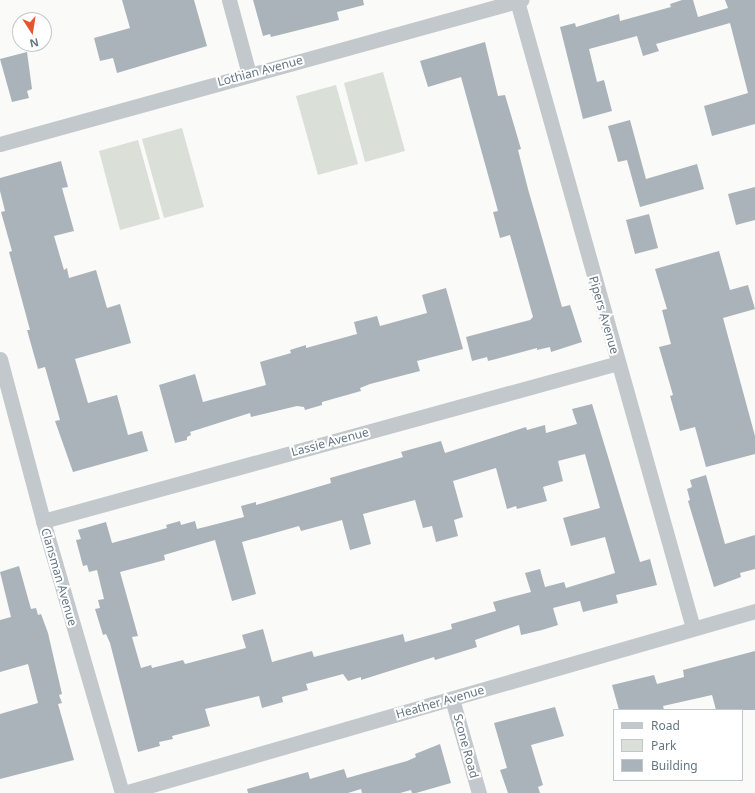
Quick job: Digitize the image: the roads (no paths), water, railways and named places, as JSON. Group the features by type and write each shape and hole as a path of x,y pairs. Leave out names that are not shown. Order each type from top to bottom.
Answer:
{"street":[{"path":"230,0 249,74"},
{"name":"Lothian Avenue","path":"0,144 249,74 519,1"},
{"name":"Pipers Avenue","path":"519,1 618,364 693,628"},
{"name":"Clansman Avenue","path":"0,359 43,521 123,793"},
{"name":"Lassie Avenue","path":"43,521 618,364"},
{"name":"Heather Avenue","path":"123,793 755,611"},
{"name":"Scone Road","path":"452,699 478,793"}]}
